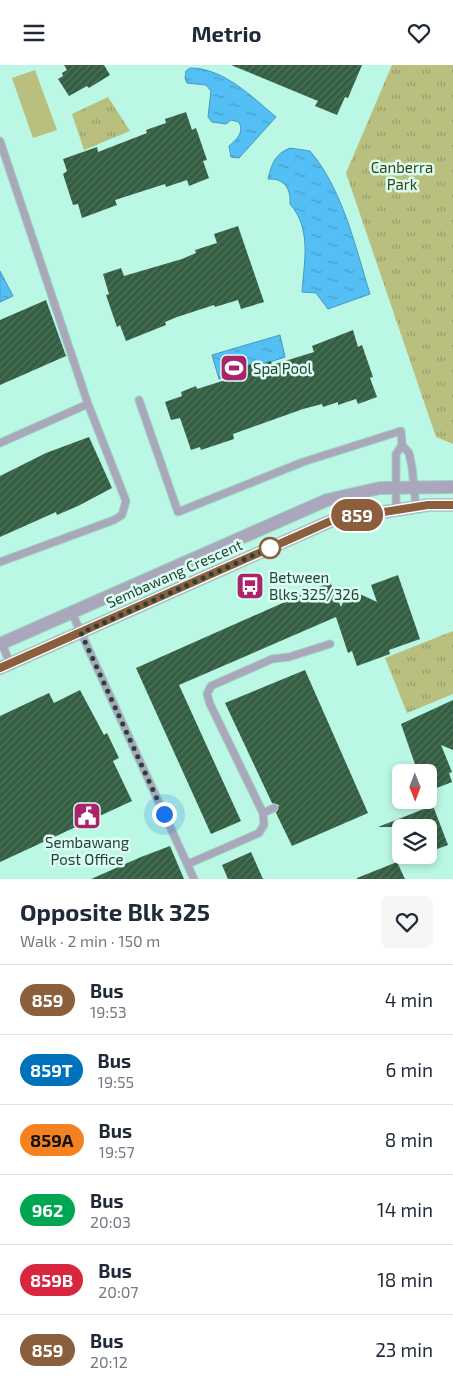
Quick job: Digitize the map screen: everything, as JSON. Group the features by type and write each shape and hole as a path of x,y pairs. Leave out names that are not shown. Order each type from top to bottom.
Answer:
{"street":[{"name":"Sembawang Crescent","path":"1,642 72,613 327,500 350,493 395,487 453,487"},
{"name":"Sembawang Crescent","path":"5,666 333,520 416,507 453,505"}],"lane":[{"path":"0,141 88,404 126,501 122,515 114,521 0,562"},
{"path":"139,400 178,512 303,462 401,431 402,445 396,455 396,510"},
{"path":"0,443 88,404"},
{"path":"402,445 409,453 416,507"},
{"path":"72,613 194,879"},
{"path":"1,642 5,666"},
{"path":"188,864 259,833 264,825 263,813 207,694 211,686 272,659 289,657 330,643"},
{"path":"263,813 274,808"}],"green space":[{"name":"Canberra Park","path":"392,65 453,65 453,444 436,437 346,173"},
{"path":"35,70 57,130 33,138 12,78"},
{"path":"108,97 130,131 84,150 72,114"},
{"path":"453,631 453,694 407,713 385,658"}],"water":[{"path":"190,68 202,69 226,78 276,117 239,158 231,157 229,146 240,133 239,122 231,120 226,124 212,122 208,117 211,91 206,85 187,83 185,78 186,71"},
{"path":"290,148 310,151 331,183 347,219 370,294 328,309 316,293 302,292 305,246 301,224 290,204 288,189 278,180 268,179 275,160 281,153"},
{"path":"0,271 13,296 0,302"},
{"name":"Spa Pool","path":"280,335 285,357 219,379 212,355"}],"building":[{"path":"64,65 104,65 110,75 89,88 87,86 69,96 58,79 67,70"},
{"path":"231,65 362,65 348,98 345,97 337,115 315,106 318,101"},
{"path":"186,112 192,130 196,128 207,160 203,161 209,178 189,186 187,180 166,187 165,184 115,200 117,205 82,218 78,204 73,205 63,174 67,171 63,159 97,147 98,152 147,133 146,130 166,123 165,119"},
{"path":"238,226 264,302 241,309 238,300 215,307 214,305 177,317 165,322 166,325 126,341 120,325 117,327 106,295 109,294 103,274 121,268 124,276 182,259 196,253 195,250 217,243 214,234"},
{"path":"46,300 66,356 0,385 0,320"},
{"path":"353,330 358,347 362,345 373,377 370,378 377,397 358,404 356,399 338,405 338,402 323,407 322,404 303,409 233,434 234,439 201,450 200,447 191,450 180,418 171,420 165,402 182,396 181,392 196,386 197,389 235,377 233,370 251,364 252,367 271,361 272,365 314,352 312,346"},
{"path":"89,437 112,488 78,506 57,515 56,512 0,537 0,476 46,453"},
{"path":"398,575 420,639 389,650 390,654 357,666 352,651 348,653 336,617 179,685 241,821 211,834 136,668 330,582 341,607 349,589 377,602 371,585"},
{"path":"305,670 368,813 292,846 276,813 279,805 272,803 225,703"},
{"path":"80,690 104,735 107,733 119,758 113,761 132,801 0,862 0,716 49,693 54,703"},
{"path":"453,700 453,750 441,745 452,772 449,773 452,782 438,787 438,764 415,764 401,724"},
{"path":"424,809 434,809 448,845 437,849 437,819 398,819"},
{"path":"392,822 392,827 378,827"},
{"path":"170,846 184,879 91,879 141,857"},
{"path":"251,852 263,879 228,879 222,865"},
{"path":"392,864 398,864 405,879 357,879"}],"bus line":[{"name":"859","path":"0,668 333,520 428,505 453,505"}],"place":[{"name":"Spa Pool","path":"234,368"},
{"name":"Between Blks 325/326","path":"250,586"},
{"name":"Sembawang Post Office","path":"87,816"}],"route":[{"path":"164,814 81,633 272,547 270,548"}]}
